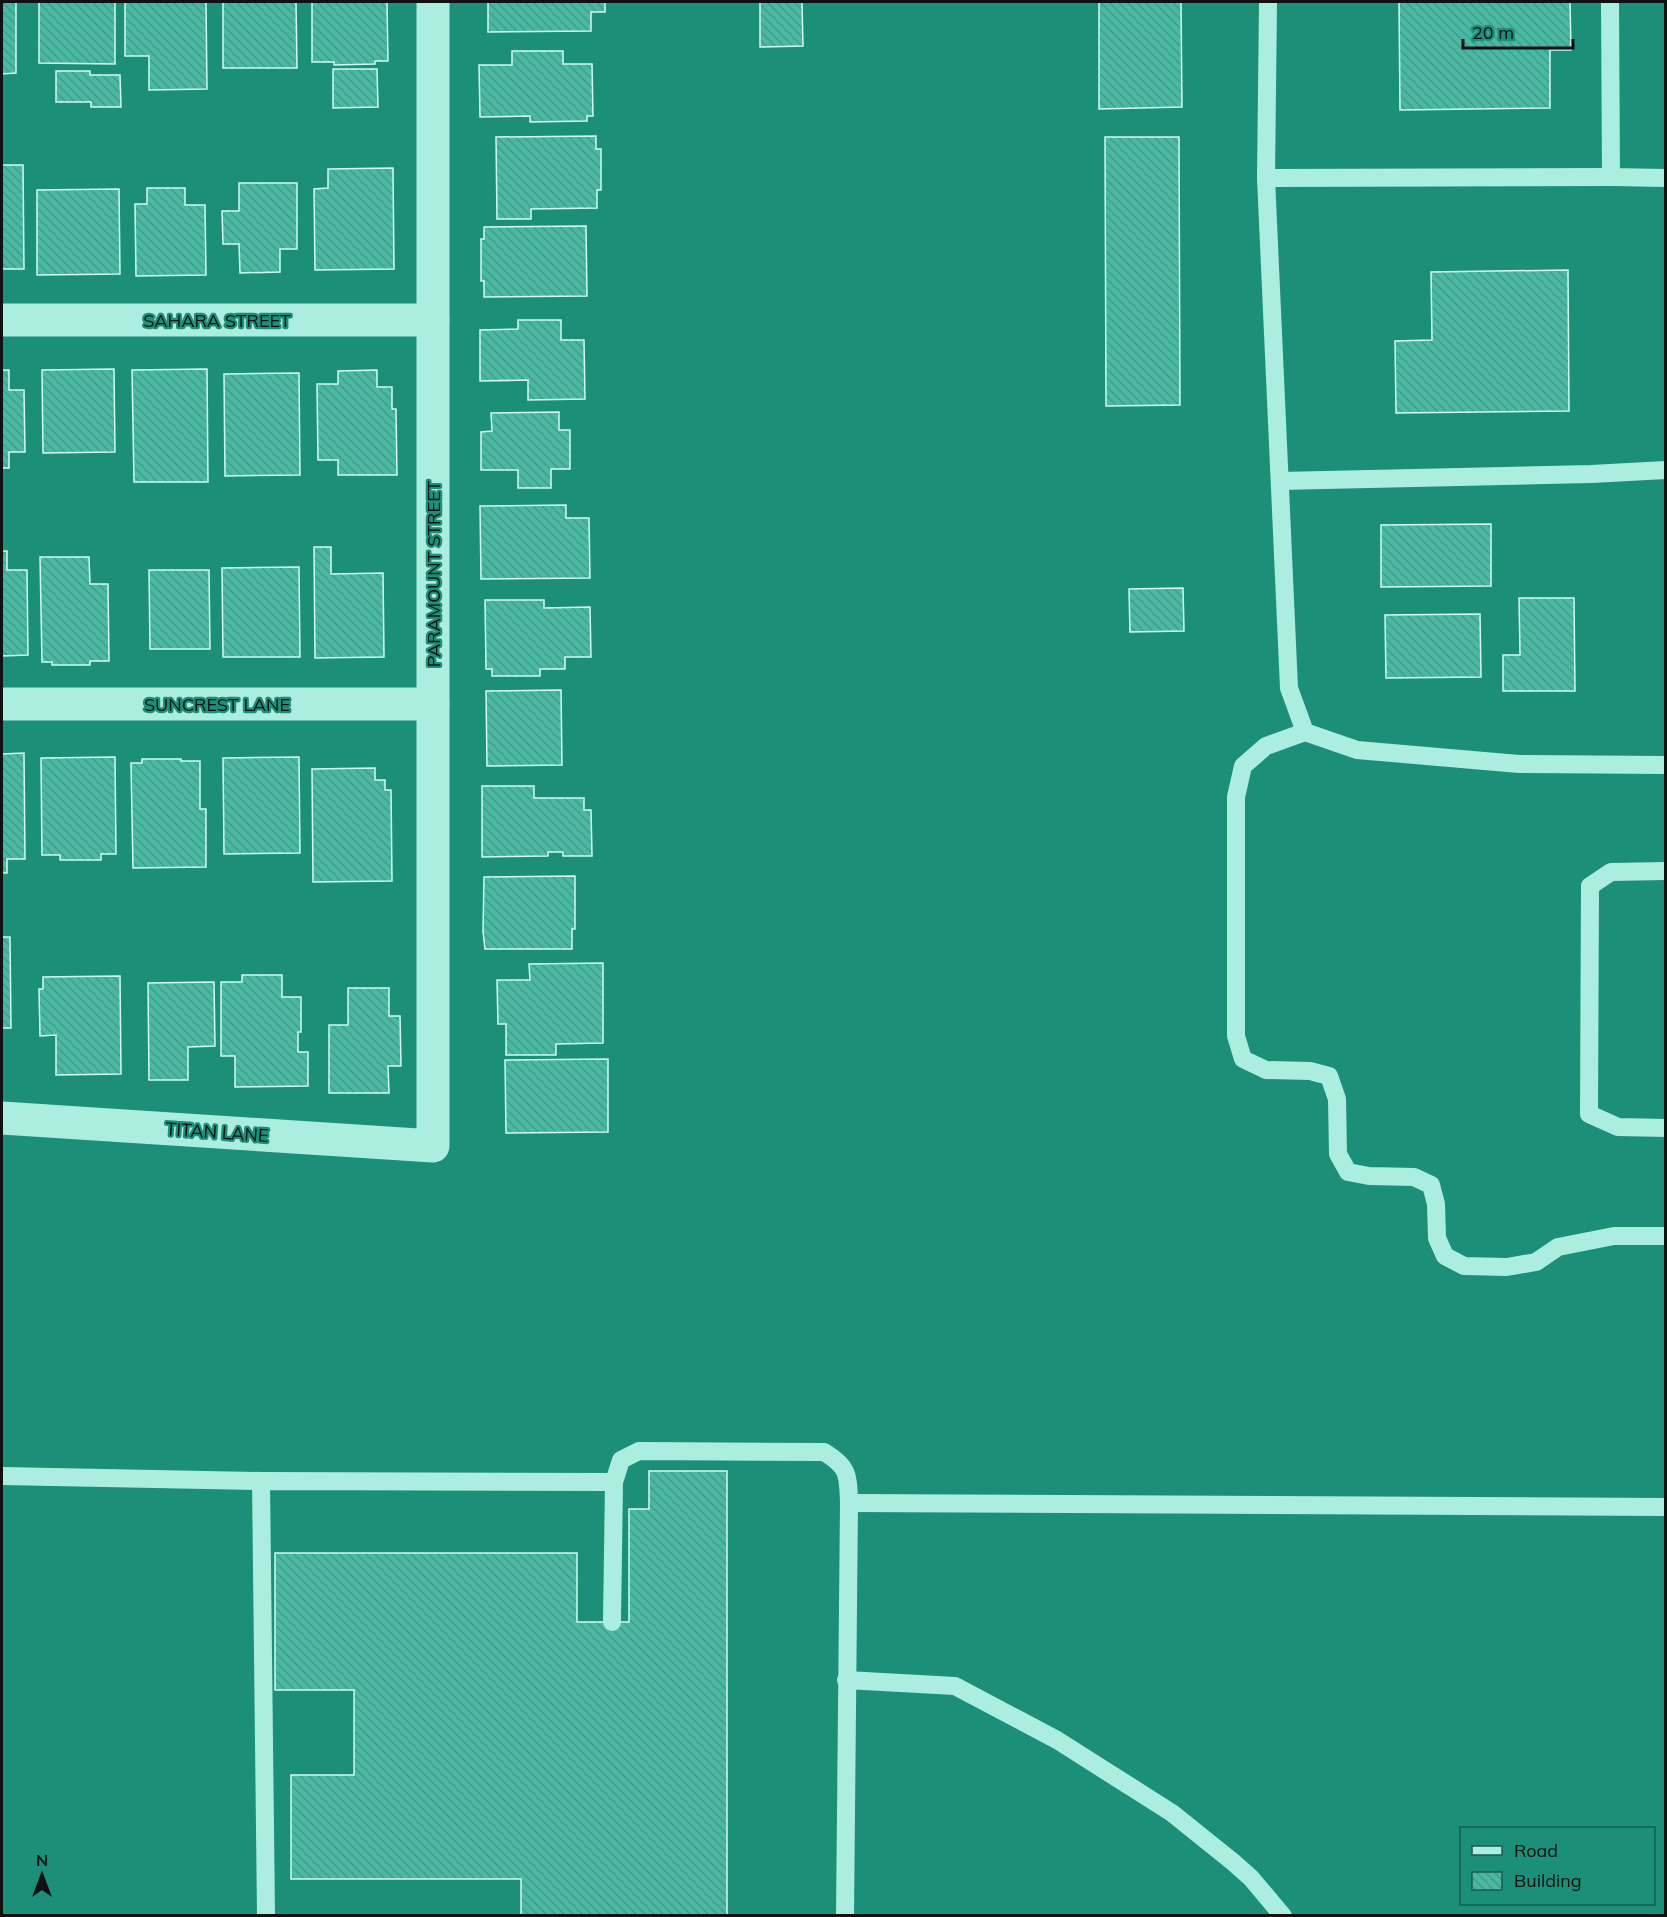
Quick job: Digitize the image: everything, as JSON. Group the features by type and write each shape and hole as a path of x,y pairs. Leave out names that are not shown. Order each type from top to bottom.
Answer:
{"street":[{"name":"PARAMOUNT STREET","path":"433,2 433,1146"},
{"name":"SAHARA STREET","path":"2,320 433,320"},
{"name":"SUNCREST LANE","path":"2,704 433,704"},
{"name":"TITAN LANE","path":"2,1118 433,1146"}],"lane":[{"path":"1268,2 1266,178 1289,688 1305,732"},
{"path":"1610,2 1611,177"},
{"path":"1266,178 1665,178"},
{"path":"1280,481 1591,474 1665,470"},
{"path":"1665,765 1519,764 1357,750 1305,732 1266,746 1243,766 1236,797 1236,1036 1243,1059 1266,1070 1310,1071 1329,1076 1337,1099 1338,1154 1348,1172 1369,1176 1414,1178 1431,1185 1436,1204 1437,1238 1444,1256 1464,1266 1507,1267 1536,1262 1558,1247 1614,1236 1665,1236"},
{"path":"1665,871 1611,872 1590,886 1589,1114 1618,1127 1665,1128"},
{"path":"612,1622 614,1482 621,1460 639,1451 824,1452 839,1461 848,1477 849,1503 845,1916"},
{"path":"2,1476 261,1481 614,1482"},
{"path":"261,1481 266,1916"},
{"path":"849,1503 1665,1507"},
{"path":"846,1680 955,1686 1057,1740 1172,1813 1251,1878 1283,1916"}],"building":[{"path":"2,2 16,2 16,73 2,74"},
{"path":"39,2 115,2 115,64 39,63"},
{"path":"125,2 206,2 207,89 149,90 149,56 125,56"},
{"path":"223,2 296,2 297,68 223,68"},
{"path":"312,2 387,2 388,61 375,61 375,64 334,65 334,62 312,62"},
{"path":"488,2 605,2 605,12 591,12 591,31 488,32"},
{"path":"760,2 802,2 803,46 760,47"},
{"path":"1099,2 1181,2 1182,107 1099,109"},
{"path":"1399,2 1570,2 1571,50 1550,50 1550,108 1400,110"},
{"path":"512,51 563,51 563,64 592,64 593,116 587,116 587,121 530,122 530,116 480,117 479,65 512,65"},
{"path":"333,69 377,69 378,107 333,108"},
{"path":"56,71 90,71 90,75 120,75 121,107 91,107 91,102 56,102"},
{"path":"596,136 596,149 601,149 601,190 597,190 597,208 531,209 531,219 497,219 496,137"},
{"path":"1105,137 1179,137 1180,405 1106,406"},
{"path":"2,165 23,165 24,269 2,269"},
{"path":"393,168 394,269 315,270 314,189 328,188 328,169"},
{"path":"239,183 297,183 297,249 280,249 280,272 240,273 239,244 223,244 222,211 239,211"},
{"path":"147,188 185,188 185,205 205,205 206,275 136,276 135,204 147,204"},
{"path":"119,189 120,274 37,275 37,190"},
{"path":"586,226 587,296 484,297 484,281 481,281 481,239 484,239 484,227"},
{"path":"1568,270 1569,411 1396,413 1395,341 1432,340 1431,272"},
{"path":"518,320 561,320 561,340 584,340 585,399 528,400 528,380 480,381 480,330 518,329"},
{"path":"114,369 115,452 43,453 42,370"},
{"path":"207,369 208,482 134,482 132,370"},
{"path":"2,370 9,370 9,390 24,390 25,452 9,452 9,468 2,468"},
{"path":"377,370 377,387 392,387 392,409 396,409 397,475 338,475 338,460 318,460 317,384 338,384 338,371"},
{"path":"299,373 300,475 225,476 224,374"},
{"path":"559,412 559,430 570,430 570,469 551,469 551,488 518,488 518,470 481,470 481,432 492,431 491,413"},
{"path":"566,505 566,518 589,518 590,578 481,579 480,506"},
{"path":"1491,524 1491,586 1381,587 1381,525"},
{"path":"314,547 331,547 331,574 383,573 384,657 315,658"},
{"path":"2,551 7,551 7,570 27,570 28,655 2,656"},
{"path":"40,557 89,557 90,584 108,584 109,661 90,661 90,665 52,665 52,662 42,662"},
{"path":"299,567 300,657 223,657 222,568"},
{"path":"149,570 209,570 210,649 150,649"},
{"path":"1183,588 1184,631 1130,632 1129,589"},
{"path":"1519,598 1574,598 1575,691 1503,691 1503,655 1520,655"},
{"path":"485,600 544,600 544,608 590,607 591,657 565,657 565,669 540,669 540,676 492,676 492,669 486,669"},
{"path":"1480,614 1481,677 1386,678 1385,615"},
{"path":"561,690 562,765 487,766 486,691"},
{"path":"24,753 25,859 7,859 7,873 2,873 2,754"},
{"path":"115,757 116,854 101,854 101,860 60,860 60,855 42,855 41,758"},
{"path":"299,757 300,853 224,854 223,758"},
{"path":"142,759 200,761 200,809 206,809 206,867 133,868 131,763 142,763"},
{"path":"375,768 375,780 385,780 385,790 391,790 392,881 313,882 312,769"},
{"path":"482,786 534,786 534,798 584,798 584,810 591,810 592,856 563,856 563,852 548,852 548,856 482,857"},
{"path":"575,876 575,929 572,929 572,949 485,949 484,877"},
{"path":"2,937 10,937 11,1028 2,1028"},
{"path":"603,963 603,1043 556,1044 556,1055 506,1055 506,1024 498,1024 497,980 530,980 529,964"},
{"path":"242,975 282,975 282,997 301,997 301,1032 298,1032 298,1052 308,1052 308,1086 235,1087 235,1056 221,1056 221,982 242,982"},
{"path":"120,976 121,1074 56,1075 56,1035 40,1036 39,989 43,989 43,977"},
{"path":"214,982 215,1046 188,1047 188,1080 149,1080 148,983"},
{"path":"348,988 389,988 389,1016 400,1016 401,1066 388,1066 389,1093 329,1093 329,1025 348,1025"},
{"path":"608,1059 608,1132 506,1133 505,1060"},
{"path":"649,1471 727,1471 727,1916 521,1916 521,1879 291,1879 291,1775 354,1775 354,1690 275,1690 275,1553 577,1553 577,1622 629,1622 629,1509 649,1509"}]}
